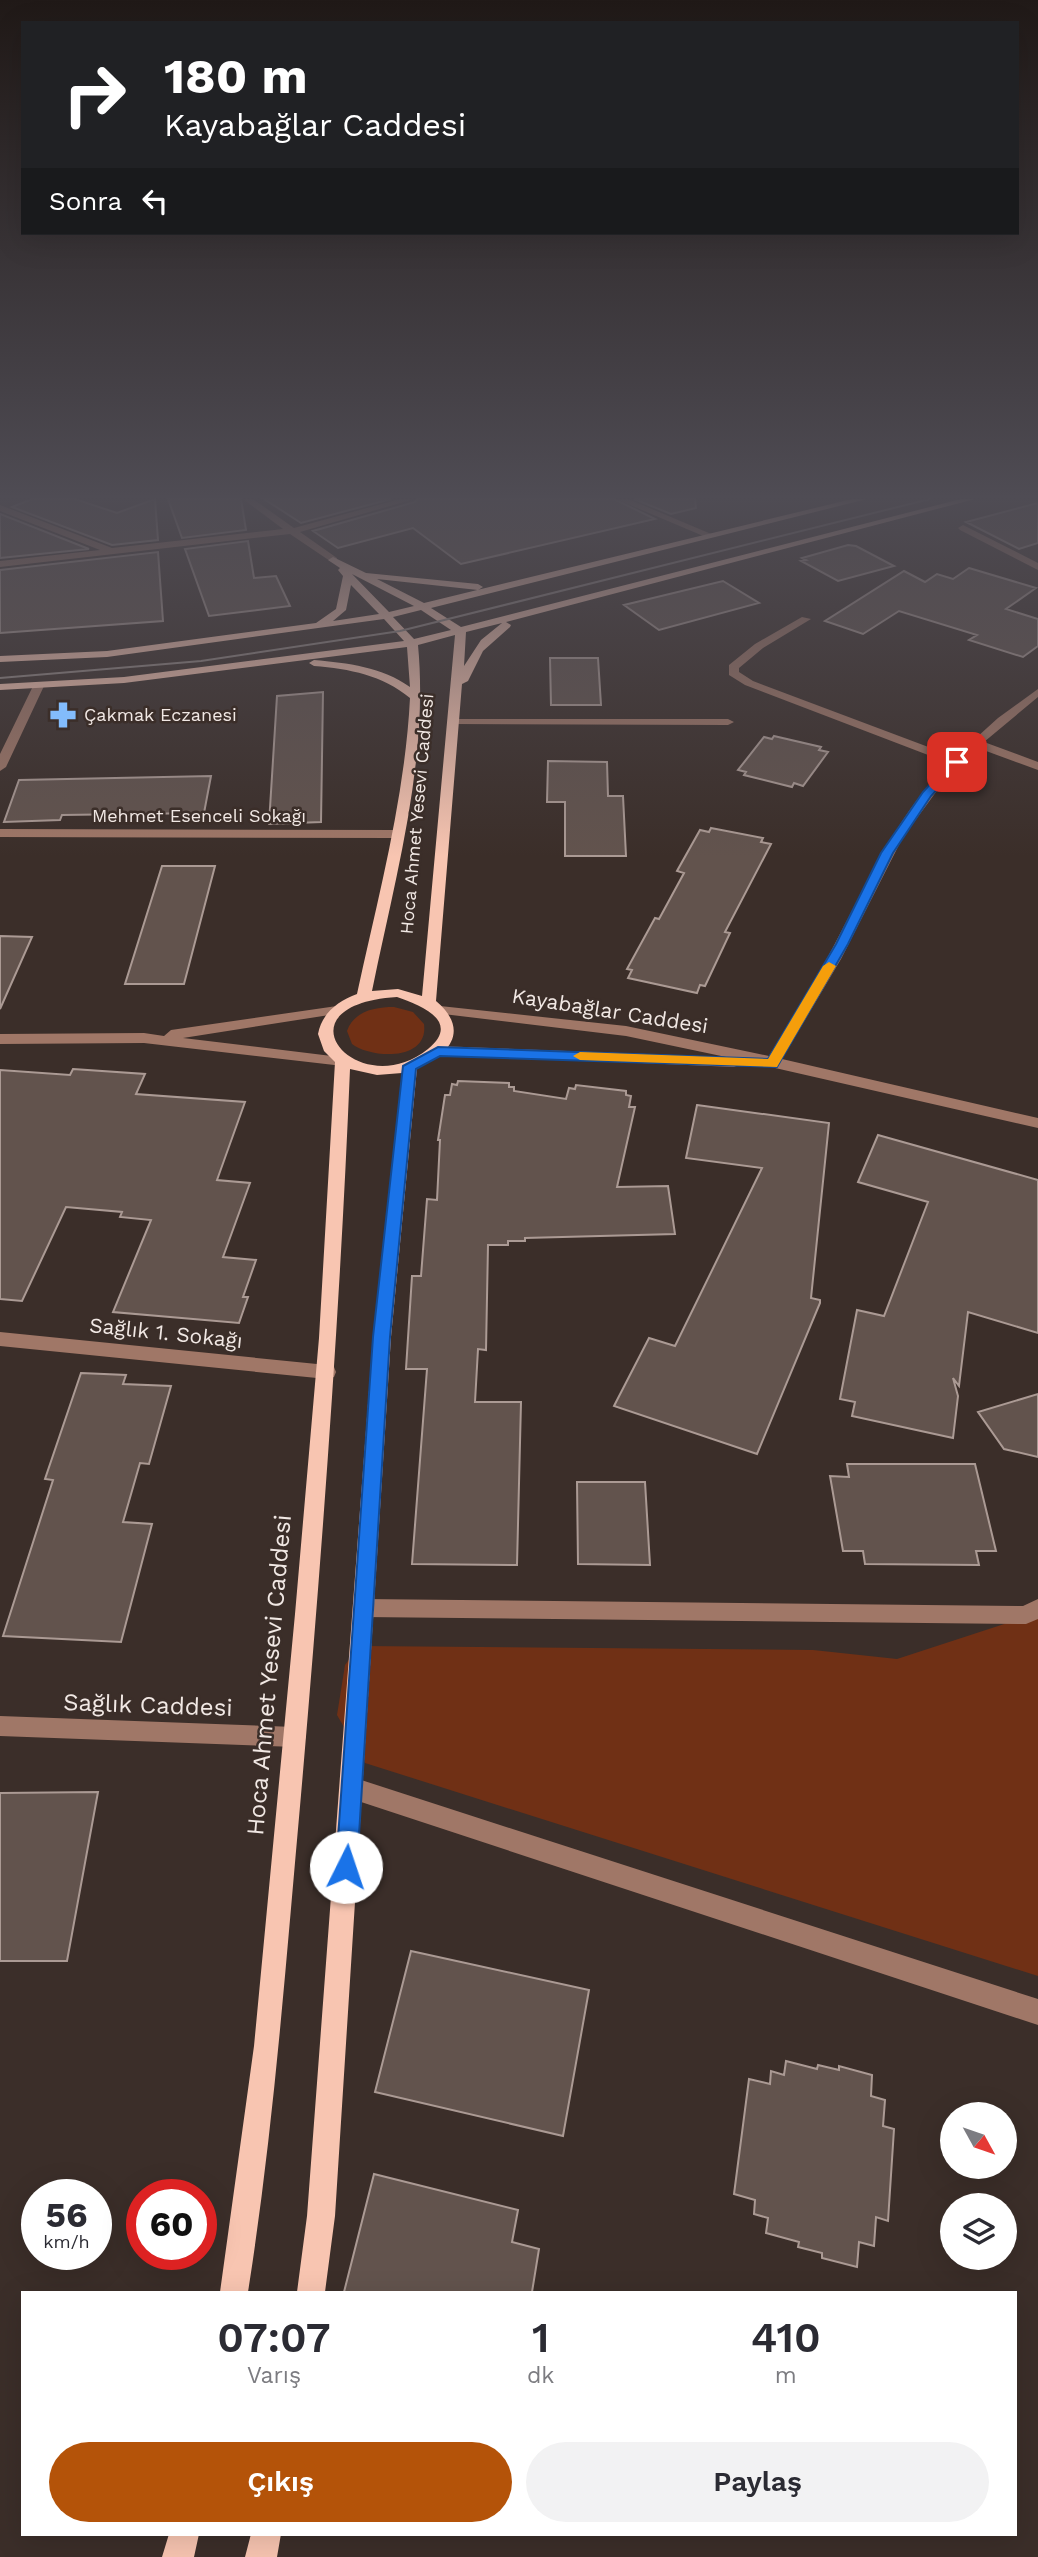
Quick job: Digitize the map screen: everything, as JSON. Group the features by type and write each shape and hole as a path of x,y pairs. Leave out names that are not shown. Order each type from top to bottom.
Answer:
{"main road":[{"path":"319,626 330,618"},
{"path":"0,659 107,654 369,618"},
{"path":"386,618 412,643"},
{"path":"440,618 461,632"},
{"path":"0,687 124,680 412,643 511,618"},
{"path":"456,694 471,660 484,642 493,633 517,618"},
{"name":"Hoca Ahmet Yesevi Caddesi","path":"434,1006 461,632"},
{"name":"Hoca Ahmet Yesevi Caddesi","path":"364,997 397,834 414,729 412,643"},
{"path":"279,660 353,666 381,674 403,685 415,697"},
{"path":"398,993 434,1006 446,1019 449,1030 446,1041 438,1051 410,1066 374,1070 343,1061 325,1042 324,1031 328,1020 337,1010 364,997 398,993"},
{"name":"Hoca Ahmet Yesevi Caddesi","path":"234,2291 258,2131 295,1737 327,1372 343,1061"},
{"path":"311,2291 321,2216 382,1337 410,1066"},
{"path":"178,2557 183,2536"},
{"path":"261,2557 266,2536"}],"street":[{"path":"806,620 748,654 733,667 733,673 748,684 957,762"},
{"path":"0,767 38,685"},
{"path":"772,1063 842,944 893,843 927,794 976,743 1038,692"},
{"path":"454,722 728,722"},
{"path":"976,743 1038,766"},
{"name":"Mehmet Esenceli Sokağı","path":"0,833 397,834"},
{"name":"Kayabağlar Caddesi","path":"434,1006 626,1031 854,1079 1038,1123"},
{"path":"144,1038 337,1010"},
{"path":"0,1039 144,1038 343,1061"},
{"name":"Kayabağlar Caddesi","path":"438,1051 772,1063"},
{"name":"Sağlık 1. Sokağı","path":"0,1339 327,1372"},
{"path":"363,1608 1026,1615 1038,1608"},
{"name":"Sağlık Caddesi","path":"0,1726 295,1737"},
{"path":"352,1788 1038,2012"}],"shaded area":[{"path":"394,1007 413,1012 424,1024 423,1036 418,1045 409,1051 385,1054 361,1049 352,1044 347,1031 355,1019 366,1011"},
{"path":"1038,1613 1038,1976 365,1763 337,1715 345,1665 359,1646 813,1650 897,1659"}],"building":[{"path":"0,618 163,618 163,621 0,633"},
{"path":"643,618 702,618 659,630"},
{"path":"829,618 888,618 863,634 825,621"},
{"path":"923,618 1038,619 1038,646 1023,657 969,640 977,635"},
{"path":"550,658 598,658 601,705 551,705"},
{"path":"323,692 321,822 269,824 277,696"},
{"path":"774,736 821,747 819,750 828,752 803,786 794,783 792,787 744,775 746,772 738,770 764,737 772,739"},
{"path":"548,761 607,762 608,796 623,796 626,856 565,856 565,802 547,802"},
{"path":"211,776 204,813 62,815 60,820 4,822 19,780"},
{"path":"711,828 763,838 761,842 771,844 725,932 730,933 705,986 700,985 697,993 628,978 632,970 627,969 684,873 677,871 700,830 709,832"},
{"path":"162,866 215,866 184,984 125,984"},
{"path":"0,936 32,937 0,1009"},
{"path":"73,1069 145,1074 136,1094 245,1102 217,1180 250,1183 223,1257 256,1260 243,1297 248,1297 239,1323 113,1312 151,1220 120,1217 122,1212 66,1207 22,1301 0,1299 0,1070 70,1075"},
{"path":"458,1081 509,1083 509,1087 514,1087 514,1091 566,1099 569,1088 575,1089 576,1085 626,1091 626,1095 631,1096 629,1107 635,1107 617,1187 668,1186 675,1234 525,1238 525,1241 508,1241 508,1245 488,1245 486,1350 478,1349 475,1402 521,1402 517,1565 412,1564 427,1369 406,1369 412,1276 421,1276 427,1199 437,1200 438,1140 445,1095 450,1095 452,1084 457,1085"},
{"path":"697,1105 829,1123 811,1298 820,1300 820,1303 757,1454 614,1406 649,1338 675,1346 762,1168 686,1158"},
{"path":"878,1135 1038,1180 1038,1333 968,1312 959,1386 953,1378 958,1396 953,1438 852,1416 855,1402 840,1399 857,1310 884,1316 928,1202 858,1182"},
{"path":"81,1373 126,1375 123,1384 171,1386 149,1464 140,1463 123,1522 152,1524 121,1642 3,1636 53,1480 45,1479"},
{"path":"1038,1394 1038,1457 1004,1449 978,1412"},
{"path":"847,1464 975,1464 996,1551 976,1551 979,1565 865,1564 863,1551 843,1551 830,1476 849,1477"},
{"path":"577,1482 645,1482 650,1565 578,1564"},
{"path":"98,1792 67,1961 0,1961 0,1793"},
{"path":"411,1951 589,1990 563,2136 375,2092"},
{"path":"786,2061 817,2069 818,2065 839,2070 839,2066 872,2075 871,2096 885,2100 883,2126 894,2129 888,2221 876,2217 874,2246 859,2242 857,2267 822,2258 822,2253 798,2247 799,2242 766,2233 768,2218 754,2214 755,2200 734,2194 749,2079 770,2084 771,2071 784,2075"},
{"path":"374,2174 518,2210 512,2242 539,2249 532,2291 344,2291"}],"tram line":[{"path":"0,678 201,661 400,631 451,618"}],"slow traffic":[{"path":"580,1056 772,1063 829,966"}],"place":[{"name":"Çakmak Eczanesi","path":"63,715"}],"route":[{"path":"346,1867 382,1337 395,1190 410,1066 438,1051 772,1063 842,944 887,853 906,822 927,794 957,762"}]}
